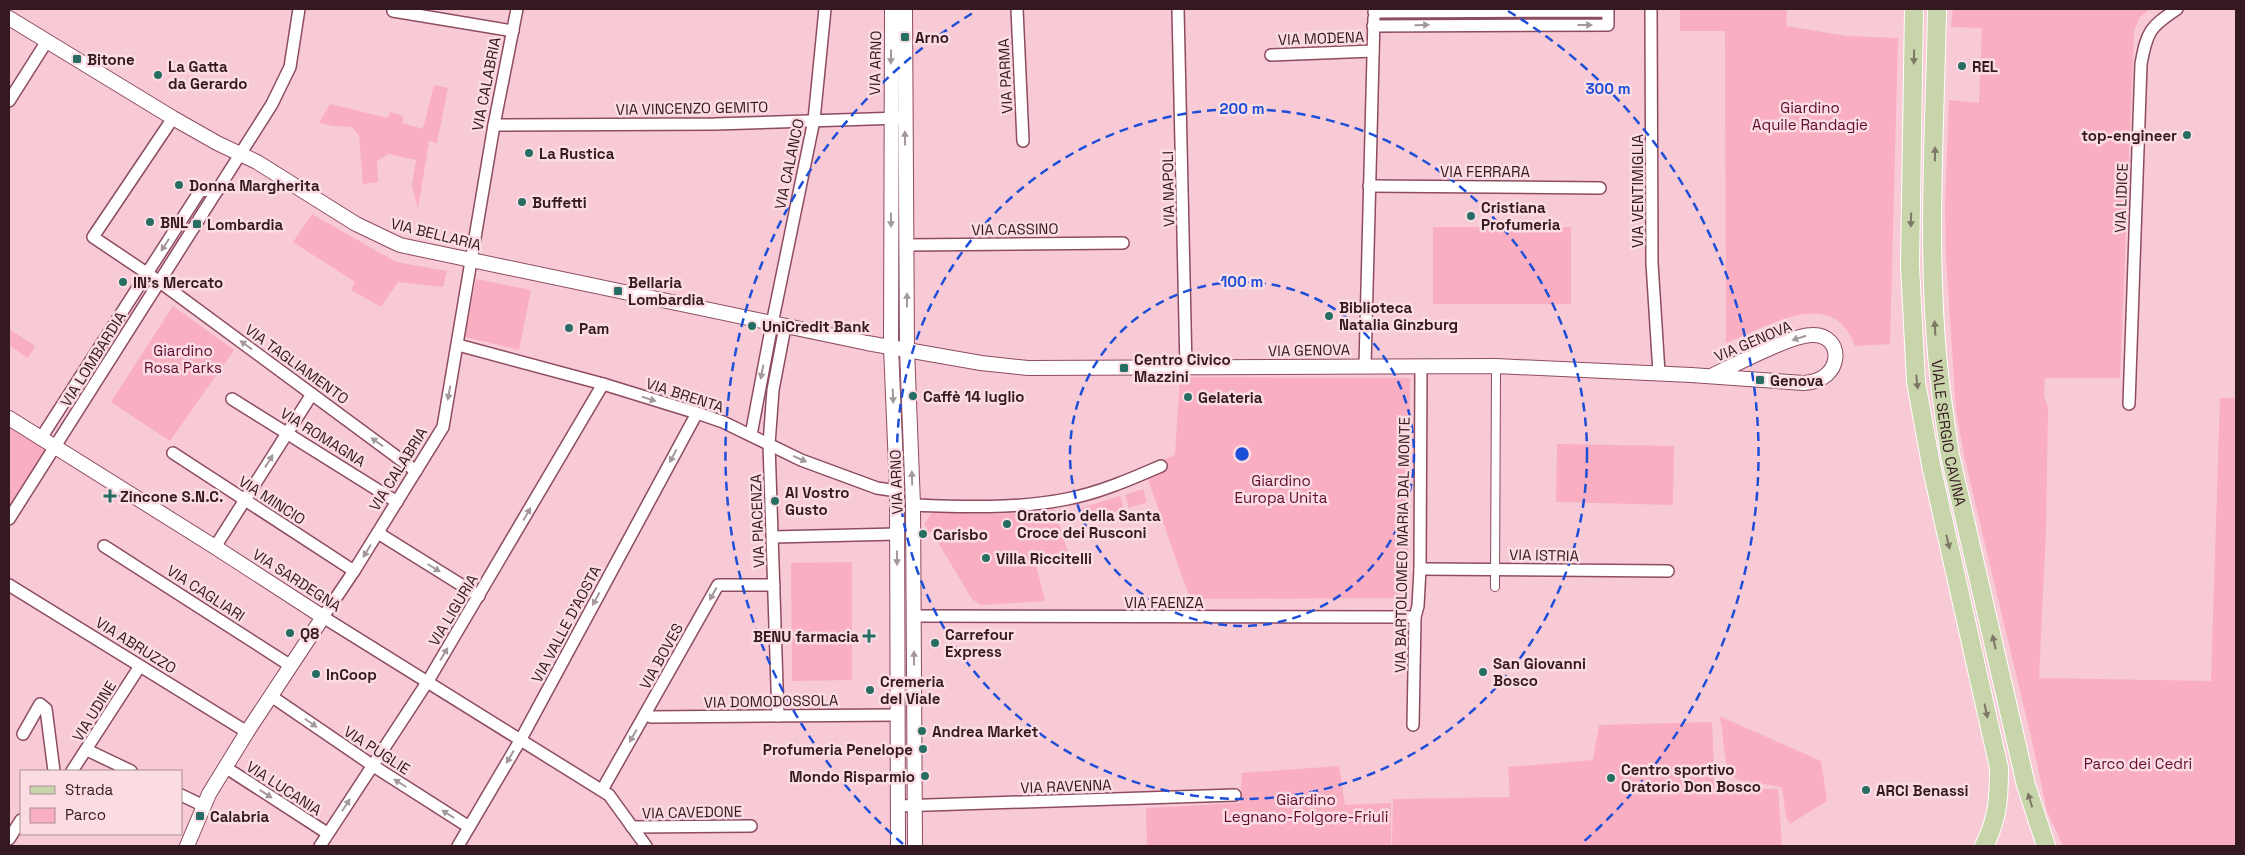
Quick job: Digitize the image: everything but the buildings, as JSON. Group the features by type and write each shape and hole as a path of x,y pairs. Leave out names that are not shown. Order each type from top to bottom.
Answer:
{"main road":[{"name":"VIALE SERGIO CAVINA","path":"1914,9 1910,266 1916,382 1931,465 1999,768 1999,800 1993,829 1984,846"},
{"name":"VIALE SERGIO CAVINA","path":"1937,9 1933,256 1937,352 1943,410 1950,455 2026,785 2046,846"}],"street":[{"name":"VIA LOMBARDIA","path":"9,519 272,104 290,67 299,9"},
{"name":"VIA CALABRIA","path":"187,846 204,806 246,732 354,571 443,427 494,125 517,9"},
{"name":"VIA CALANCO","path":"778,325 814,120 825,9"},
{"name":"VIA ARNO","path":"892,9 890,118 891,347 897,491 898,846"},
{"name":"VIA ARNO","path":"905,9 904,118 913,505 915,846"},
{"name":"VIA PARMA","path":"1017,9 1023,141"},
{"name":"VIA NAPOLI","path":"1178,9 1186,368"},
{"name":"VIA VENTIMIGLIA","path":"1651,9 1652,263 1659,373"},
{"name":"VIA LIDICE","path":"2128,404 2141,64 2146,39 2156,22 2177,9"},
{"path":"1365,366 1373,26 1374,10 1608,11 1608,25 1373,26"},
{"name":"VIA CALABRIA","path":"393,11 513,31"},
{"name":"VIA BELLARIA","path":"9,18 216,143 241,153 356,224 400,245 778,325 908,349"},
{"path":"9,101 47,41"},
{"name":"VIA MODENA","path":"1271,55 1373,52"},
{"path":"148,273 92,237 173,118"},
{"name":"VIA VINCENZO GEMITO","path":"494,125 715,124 890,118"},
{"path":"890,118 904,118"},
{"name":"VIA FERRARA","path":"1369,186 1600,188"},
{"name":"VIA LOMBARDIA","path":"41,438 200,190 219,189"},
{"name":"VIA CASSINO","path":"907,245 1123,243"},
{"name":"VIA TAGLIAMENTO","path":"148,273 416,470"},
{"path":"750,435 778,325"},
{"name":"VIA PIACENZA","path":"778,325 769,444 778,716"},
{"name":"VIA GENOVA","path":"908,349 981,363 1028,368 1496,366 1808,382 1829,374 1836,362 1835,353 1830,343 1824,338 1816,335 1807,336 1711,376"},
{"name":"VIA BRENTA","path":"458,345 603,384 697,413 723,422 801,460 856,481 878,488 897,491"},
{"name":"VIA BARTOLOMEO MARIA DAL MONTE","path":"1413,725 1415,617 1418,606 1420,569 1421,366"},
{"path":"1495,587 1496,366"},
{"name":"VIA LIGURIA","path":"320,846 428,681 603,384"},
{"path":"215,546 312,394"},
{"name":"VIA ROMAGNA","path":"232,399 397,502"},
{"name":"VIA VALLE D'AOSTA","path":"458,846 521,739 697,413"},
{"name":"VIA SARDEGNA","path":"9,418 215,546 323,617 521,739"},
{"name":"VIA MINCIO","path":"174,454 354,571"},
{"path":"913,505 984,506 1068,499 1109,487 1161,466"},
{"path":"378,532 479,596"},
{"path":"773,537 897,534"},
{"name":"VIA CAGLIARI","path":"104,546 290,666"},
{"name":"VIA ISTRIA","path":"1420,569 1668,571"},
{"name":"VIA BOVES","path":"602,790 718,584 774,585"},
{"name":"VIA ABRUZZO","path":"9,585 246,732"},
{"name":"VIA FAENZA","path":"914,616 1415,617"},
{"name":"VIA UDINE","path":"73,770 140,666"},
{"name":"VIA PUGLIE","path":"271,696 372,765 469,827"},
{"name":"VIA UDINE","path":"23,734 40,704 46,709 54,770"},
{"name":"VIA DOMODOSSOLA","path":"646,714 650,717 897,715"},
{"name":"VIA CAVEDONE","path":"521,739 609,795 646,846"},
{"path":"87,750 129,770"},
{"name":"VIA LUCANIA","path":"225,767 327,833"},
{"path":"182,795 204,806"},
{"name":"VIA RAVENNA","path":"898,806 1235,795"},
{"path":"9,840 20,822"},
{"name":"VIA CAVEDONE","path":"632,827 752,826"}],"green space":[{"name":"Giardino Aquile Randagie","path":"1680,9 1787,9 1786,26 1847,36 1898,38 1890,344 1855,346 1845,327 1831,317 1815,314 1798,315 1779,321 1726,343 1725,31 1680,31"},
{"name":"Parco dei Cedri","path":"1953,9 2150,9 2140,17 2134,31 2120,378 2045,378 2044,396 2048,407 2046,531 2039,678 2211,681 2220,398 2236,398 2236,846 2063,846 2047,811 1965,460 1956,411 1946,256 1945,207 1949,100 1979,103 1982,28 1951,27"},
{"path":"434,85 448,88 437,143 429,141 418,209 412,185 416,160 389,154 377,161 378,182 363,184 359,135 352,127 319,123 330,104 388,118 390,112 403,116 402,123 423,129"},
{"path":"312,214 396,262 447,271 443,287 398,282 381,307 351,290 355,282 293,242"},
{"path":"1433,227 1571,227 1571,304 1433,304"},
{"path":"476,279 531,290 519,350 465,337"},
{"name":"Giardino Rosa Parks","path":"173,306 234,350 170,441 111,402"},
{"path":"9,329 35,346 28,358 9,345"},
{"name":"Giardino Europa Unita","path":"1180,377 1410,378 1408,598 1190,599 1144,468 1175,455"},
{"path":"9,418 55,447 9,519"},
{"path":"1557,444 1674,446 1673,505 1556,502"},
{"path":"1143,489 1147,502 1129,508 1125,495"},
{"path":"1120,496 1124,509 1085,522 1081,508"},
{"path":"935,508 973,514 999,514 1054,508 1072,565 1055,559 1036,565 1045,601 981,605 972,599 931,531 921,539 928,528 924,525"},
{"path":"852,562 852,680 792,681 791,563"},
{"path":"1719,716 1821,761 1827,801 1790,824 1786,817 1782,788 1739,780 1733,777 1726,762"},
{"name":"Centro sportivo Oratorio Don Bosco","path":"1712,722 1715,789 1778,789 1782,846 1392,846 1393,799 1510,797 1508,767 1593,760 1599,725"},
{"name":"Giardino Legnano-Folgore-Friuli","path":"1339,766 1345,805 1391,803 1391,846 1147,846 1146,808 1240,803 1242,773"}],"place":[{"name":"Arno","path":"905,37"},
{"name":"Bitone","path":"77,59"},
{"name":"REL","path":"1962,66"},
{"name":"La Gatta da Gerardo","path":"158,75"},
{"name":"top-engineer","path":"2187,135"},
{"name":"La Rustica","path":"529,153"},
{"name":"Donna Margherita","path":"179,185"},
{"name":"Buffetti","path":"522,202"},
{"name":"Cristiana Profumeria","path":"1471,216"},
{"name":"BNL","path":"150,222"},
{"name":"Lombardia","path":"197,224"},
{"name":"IN's Mercato","path":"123,282"},
{"name":"Bellaria Lombardia","path":"618,291"},
{"name":"Biblioteca Natalia Ginzburg","path":"1329,316"},
{"name":"UniCredit Bank","path":"752,326"},
{"name":"Pam","path":"569,328"},
{"name":"Centro Civico Mazzini","path":"1124,368"},
{"name":"Genova","path":"1760,380"},
{"name":"Caffè 14 luglio","path":"913,396"},
{"name":"Gelateria","path":"1188,397"},
{"name":"Zincone S.N.C.","path":"110,496"},
{"name":"Al Vostro Gusto","path":"775,501"},
{"name":"Oratorio della Santa Croce dei Rusconi","path":"1007,524"},
{"name":"Carisbo","path":"923,534"},
{"name":"Villa Riccitelli","path":"986,558"},
{"name":"Q8","path":"290,633"},
{"name":"BENU farmacia","path":"869,636"},
{"name":"Carrefour Express","path":"935,643"},
{"name":"San Giovanni Bosco","path":"1483,672"},
{"name":"InCoop","path":"316,674"},
{"name":"Cremeria del Viale","path":"870,690"},
{"name":"Andrea Market","path":"922,731"},
{"name":"Profumeria Penelope","path":"923,749"},
{"name":"Mondo Risparmio","path":"925,776"},
{"name":"Centro sportivo Oratorio Don Bosco","path":"1611,778"},
{"name":"ARCI Benassi","path":"1866,790"},
{"name":"Calabria","path":"200,816"}]}
